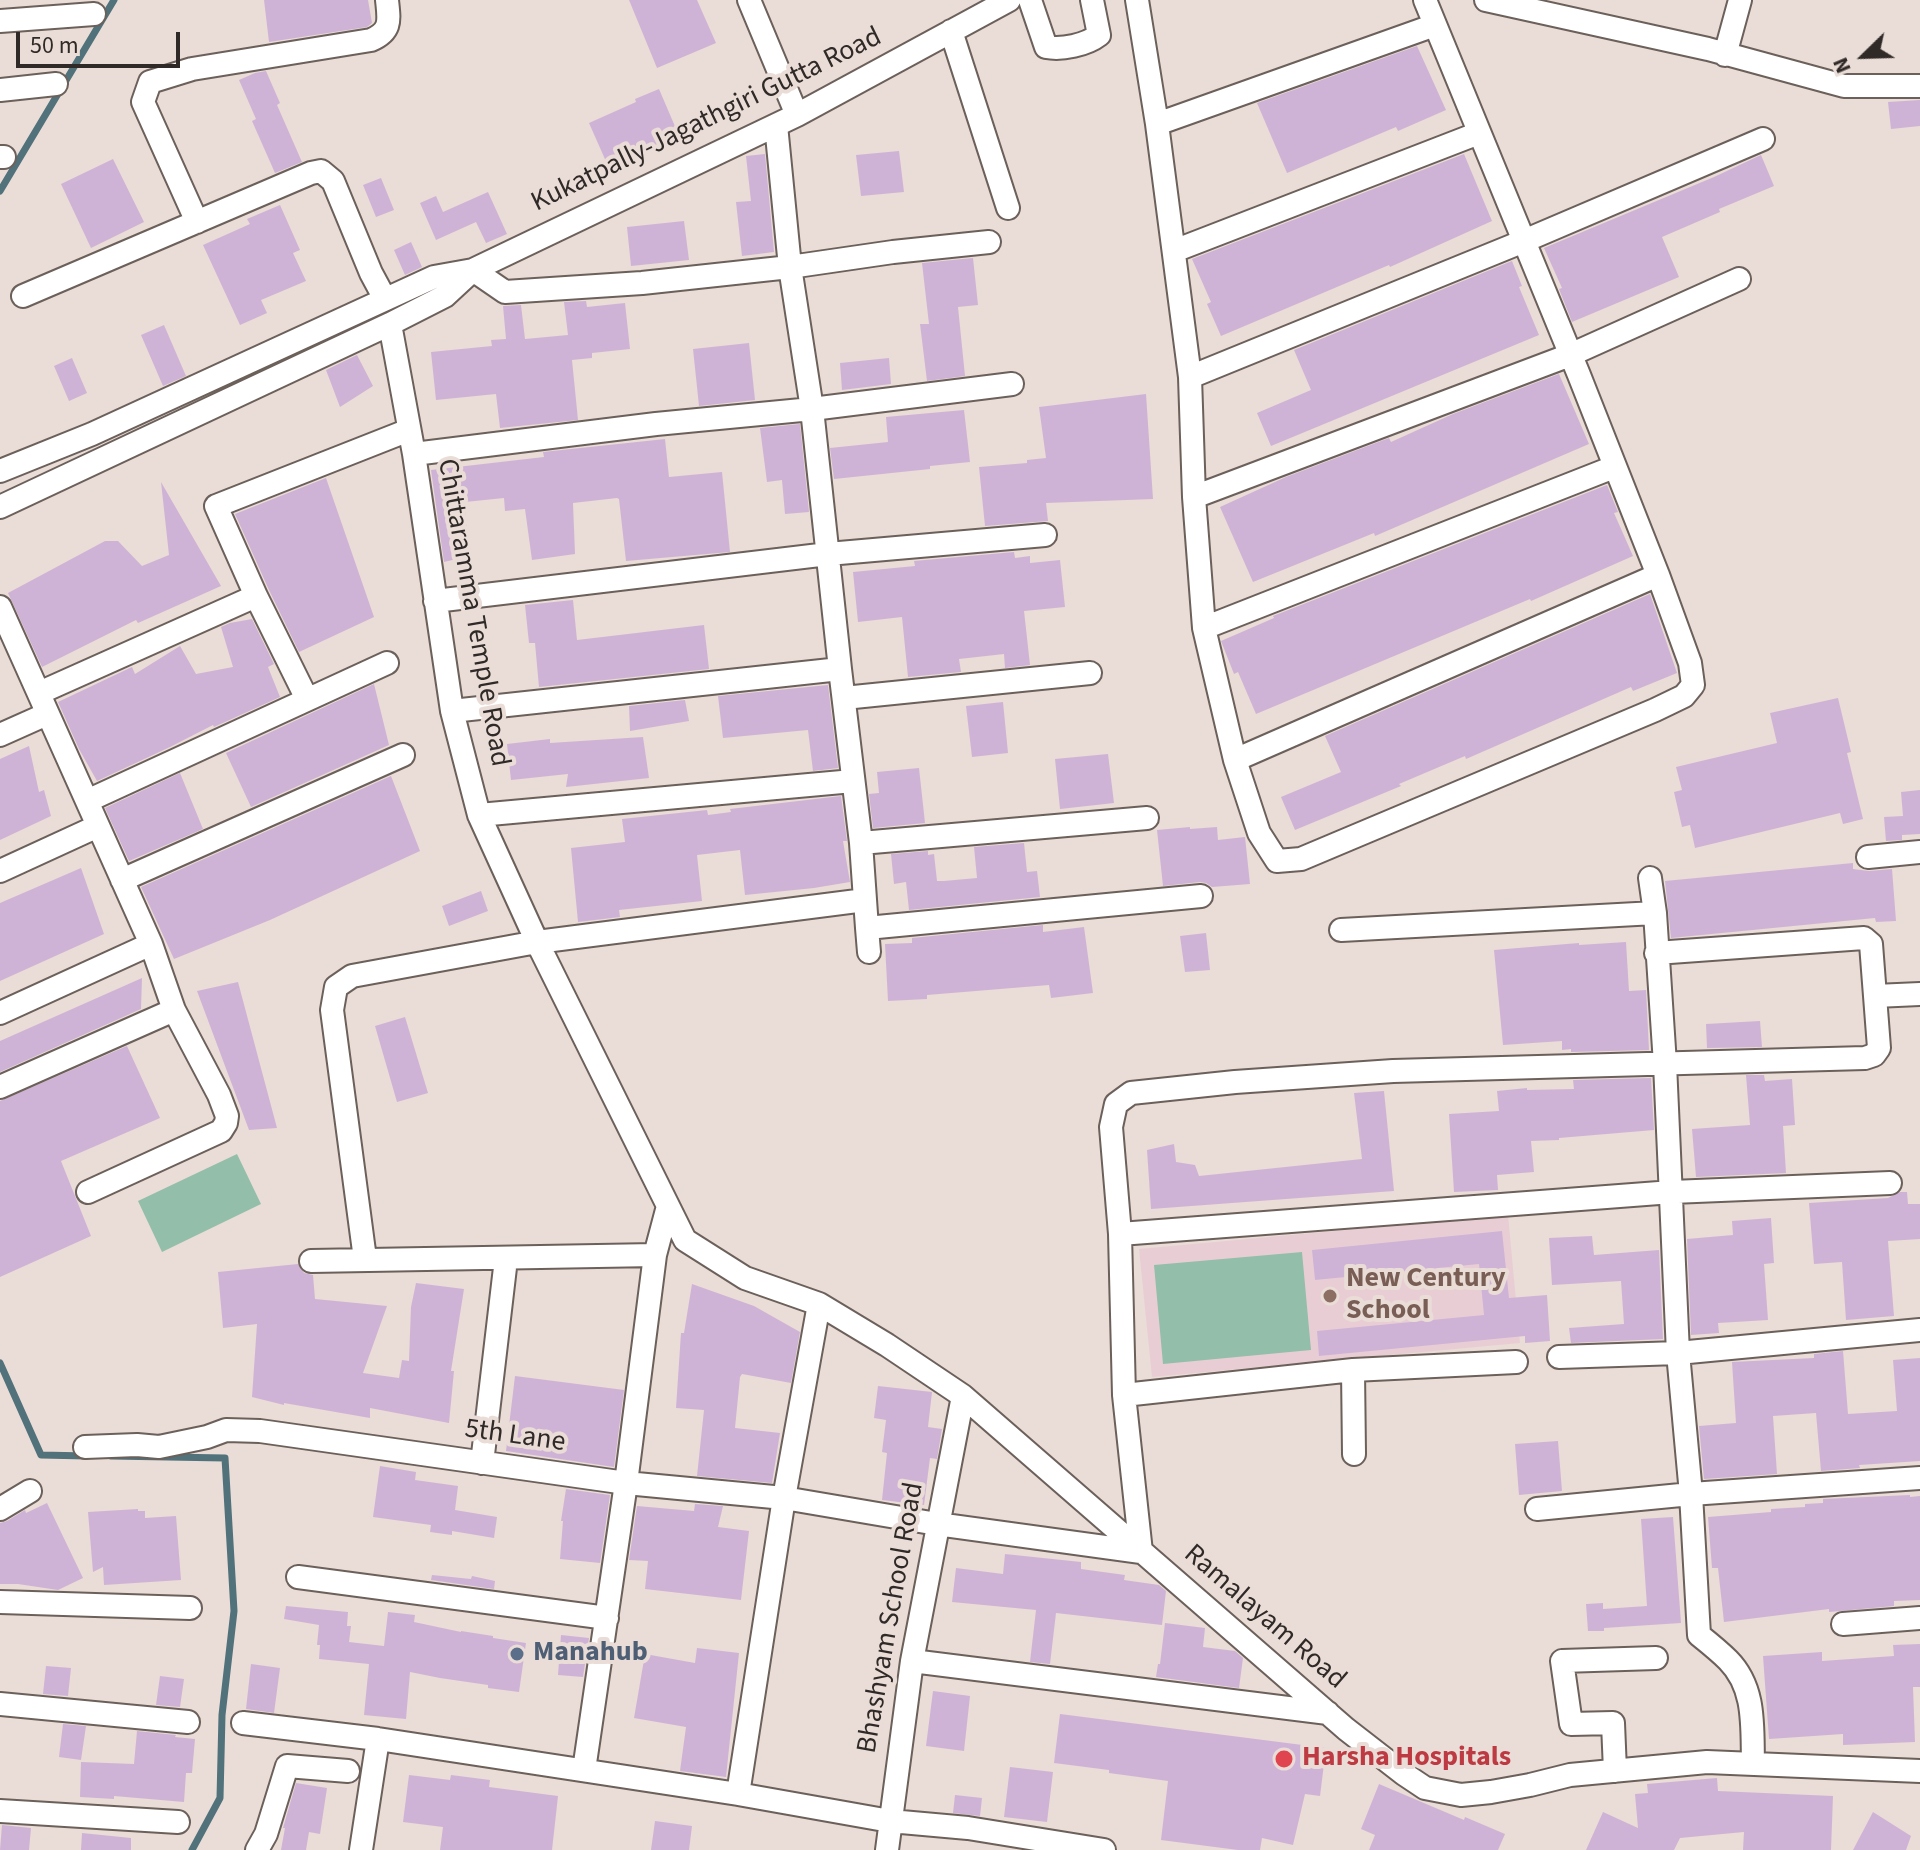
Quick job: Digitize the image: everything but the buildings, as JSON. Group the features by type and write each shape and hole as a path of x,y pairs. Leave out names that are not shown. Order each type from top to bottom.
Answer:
{"street":[{"path":"197,222 143,102 150,82 207,66 371,40 381,36 390,22 387,0"},
{"path":"749,0 797,115"},
{"name":"Kukatpally-Jagathgiri Gutta Road","path":"0,471 92,434 434,277 473,270 797,115 1009,0"},
{"path":"1030,0 1046,47 1056,49 1091,41 1099,35 1092,0"},
{"path":"1137,0 1157,124 1190,377 1194,497 1204,628 1235,760 1259,833 1277,861 1301,859 1655,710 1684,696 1693,685 1690,663 1658,575 1425,0"},
{"path":"1486,0 1708,49 1844,86 1920,86"},
{"path":"1725,55 1740,0"},
{"path":"0,21 38,9 94,14"},
{"path":"1157,124 1435,25"},
{"path":"951,31 1008,208"},
{"path":"0,90 56,84"},
{"path":"776,125 790,267 812,409 861,843 869,952"},
{"path":"1174,251 1479,133"},
{"path":"1190,377 1524,241 1763,139"},
{"path":"23,296 321,171 333,181 385,299"},
{"path":"473,270 505,292 642,283 989,242"},
{"name":"Kukatpally-Jagathgiri Gutta Road","path":"0,507 390,324 445,296 473,270"},
{"path":"1194,497 1570,355 1739,279"},
{"name":"Chittaramma Temple Road","path":"390,324 414,454 452,711 479,815 537,942 668,1206"},
{"path":"414,454 1012,384"},
{"path":"307,699 216,506 409,430"},
{"path":"1204,628 1614,467"},
{"path":"435,601 828,554 1045,535"},
{"path":"1235,760 1658,575"},
{"path":"39,693 256,596"},
{"path":"0,607 151,944 174,1010 227,1116 221,1131 88,1192"},
{"path":"87,801 387,663"},
{"path":"452,711 840,669"},
{"path":"844,698 1090,673"},
{"path":"0,735 47,714"},
{"path":"122,880 403,755"},
{"path":"479,815 853,781"},
{"path":"861,843 1147,818"},
{"path":"0,871 98,826"},
{"path":"1868,857 1920,852"},
{"path":"1650,878 1665,1064 1678,1353 1691,1494 1699,1635 1731,1662 1745,1684 1751,1704 1753,1763"},
{"path":"867,928 1201,896"},
{"path":"365,1259 332,1010 336,987 352,976 537,942 865,900"},
{"path":"1341,930 1655,913"},
{"path":"1141,1552 1124,1395 1120,1234 1111,1127 1116,1104 1131,1093 1235,1082 1393,1071 1869,1057 1879,1048 1871,944 1864,938 1656,953"},
{"path":"0,1013 151,944"},
{"path":"1875,996 1920,994"},
{"path":"0,1087 174,1010"},
{"path":"1120,1234 1672,1192 1890,1183"},
{"path":"584,1770 626,1483 655,1255 668,1206"},
{"name":"Ramalayam Road","path":"668,1206 685,1240 745,1278 819,1304 963,1396 1356,1737 1425,1788 1461,1795 1517,1788 1570,1775 1707,1762 1920,1771"},
{"path":"311,1261 655,1255"},
{"path":"482,1463 506,1259"},
{"path":"738,1794 784,1498 819,1304"},
{"path":"1559,1357 1678,1353 1920,1330"},
{"path":"1124,1395 1353,1370 1516,1362"},
{"path":"1353,1370 1354,1454"},
{"name":"Bhashyam School Road","path":"887,1850 912,1661 963,1396"},
{"name":"5th Lane","path":"85,1447 159,1447 226,1430 260,1431 626,1483 784,1498 937,1524 1141,1552"},
{"path":"1537,1509 1691,1494 1920,1478"},
{"path":"0,1509 30,1491"},
{"path":"298,1577 607,1618"},
{"path":"0,1602 190,1608"},
{"path":"1843,1624 1920,1618"},
{"path":"1615,1771 1613,1723 1571,1724 1562,1661 1656,1658"},
{"path":"912,1661 1328,1713"},
{"path":"0,1704 188,1722"},
{"path":"243,1723 378,1739 738,1794 890,1821 968,1828 1104,1850"},
{"path":"310,1768 315,1732"},
{"path":"361,1850 378,1739"},
{"path":"257,1850 266,1834 287,1766 348,1771"},
{"path":"0,1811 178,1822"}],"shaded area":[{"name":"New Century School","path":"1508,1215 1520,1343 1152,1377 1139,1249"}],"green space":[{"path":"237,1154 261,1204 162,1252 138,1201"},
{"path":"1302,1252 1311,1350 1163,1364 1154,1265"}],"waterway":[{"path":"0,191 114,0"},
{"path":"0,1363 41,1455 87,1456"},
{"path":"111,1456 225,1458 234,1611 222,1715 220,1798 192,1850"}],"place":[{"name":"New Century School","path":"1330,1296"},
{"name":"Manahub","path":"517,1654"},
{"name":"Harsha Hospitals","path":"1284,1759"}]}
